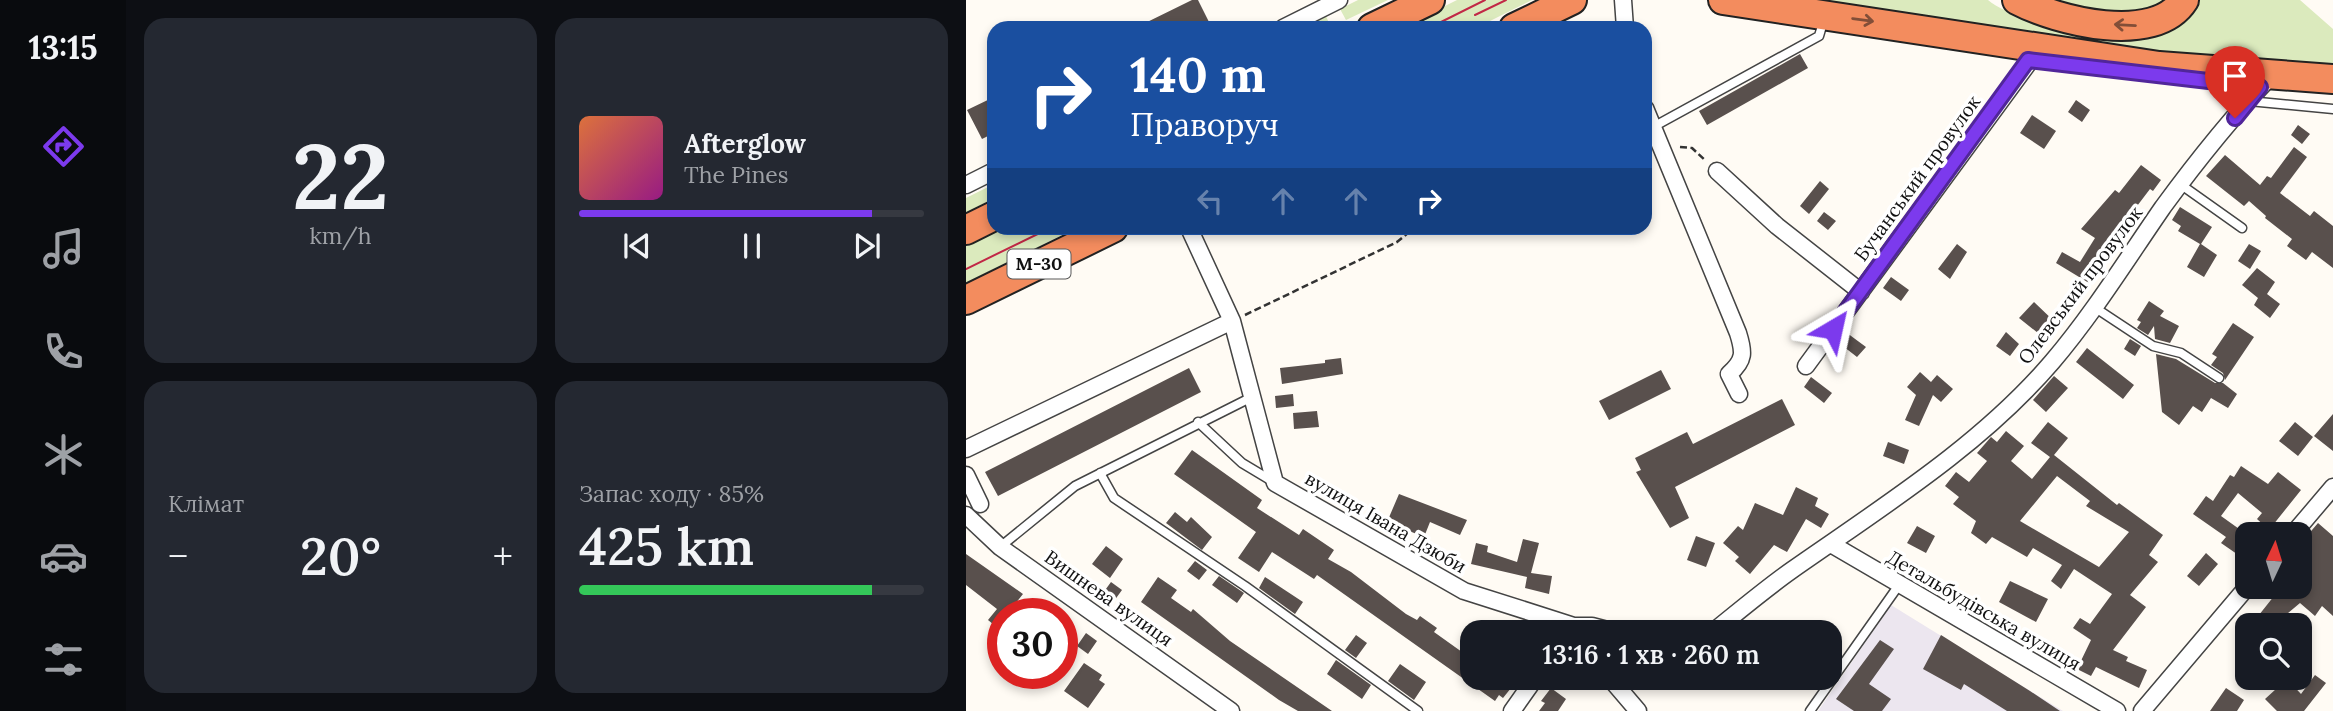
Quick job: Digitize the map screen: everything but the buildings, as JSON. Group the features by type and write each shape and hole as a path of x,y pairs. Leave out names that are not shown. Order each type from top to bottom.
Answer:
{"highway":[{"path":"1386,21 1429,0"},
{"path":"1529,21 1562,5 1595,0"},
{"path":"1723,0 1825,15 2036,57 2257,88 2333,79"},
{"path":"2017,0 2064,17 2126,27 2158,22 2172,15 2185,0"},
{"path":"966,230 987,220"},
{"name":"М-30","path":"966,300 1099,235"}],"street":[{"path":"1297,21 1339,0"},
{"path":"1623,0 1624,21"},
{"name":"Бучанський провулок","path":"1806,366 2036,57"},
{"name":"Олевський провулок","path":"1831,544 1947,459 2019,397 2053,362 2180,184 2257,88"},
{"path":"1653,127 1738,333 1744,353 1740,365 1729,374 1739,394"},
{"path":"1717,171 1777,226 1861,292"},
{"path":"966,185 987,174"},
{"name":"вулиця Івана Дзюби","path":"1192,235 1232,321 1275,482 1464,591 1546,620"},
{"path":"966,449 1232,321"},
{"path":"966,475 980,504"},
{"path":"2303,522 2333,487"},
{"name":"Вишнева вулиця","path":"966,515 1000,547 1231,711"},
{"path":"1728,620 1790,571 1831,544"},
{"name":"Детальбудівська вулиця","path":"1831,544 2117,711"},
{"path":"2142,711 2237,599"},
{"path":"1512,711 1527,690"},
{"path":"1620,690 1638,711"}],"lane":[{"path":"1653,127 1819,36 1825,15"},
{"path":"2123,71 2192,79"},
{"path":"2257,88 2333,109"},
{"path":"2180,184 2242,228"},
{"path":"2094,307 2153,346 2181,353 2219,378"},
{"path":"1000,547 1075,486 1198,422 1254,397"},
{"path":"1198,422 1242,463 1275,482"},
{"path":"1100,473 1114,498 1245,586 1418,711"},
{"path":"1810,711 1899,585"}],"path":[{"path":"1663,150 1677,146 1692,148 1717,171"},
{"path":"1232,321 1397,242 1406,235"}],"shaded area":[{"path":"1891,605 2063,711 1818,711 1832,690 1842,690 1842,676"}],"green space":[{"path":"1358,0 1388,0 1346,20 1340,9"},
{"path":"1457,0 1532,0 1490,21 1415,21"},
{"path":"1772,0 1988,0 2021,17 2045,24 2098,35 2144,38 2159,35 2177,26 2199,0 2300,0 2333,29 2333,71 2273,68"},
{"path":"2037,0 2169,0 2137,17"},
{"path":"987,188 987,202 966,213 966,198"},
{"path":"988,235 1062,235 966,283 966,246"}],"tram line":[{"path":"1443,21 1485,0"},
{"path":"1475,15 1506,0"},
{"path":"966,269 1036,235"}],"route":[{"path":"1833,329 2028,60 2260,87 2235,118"}]}
